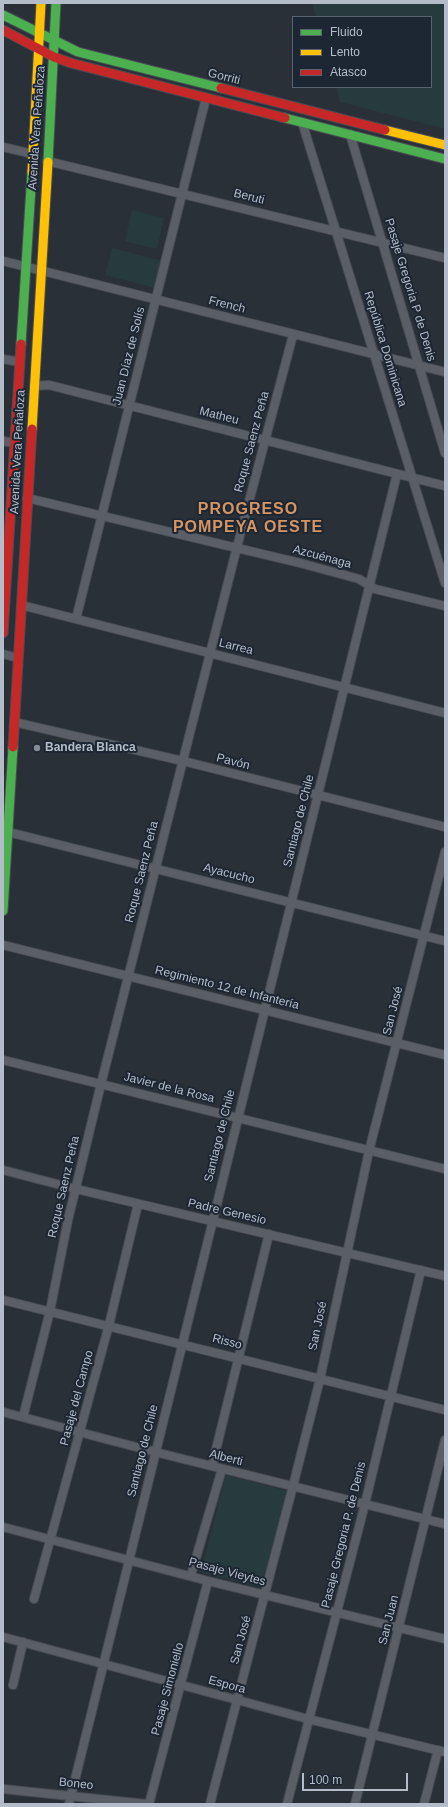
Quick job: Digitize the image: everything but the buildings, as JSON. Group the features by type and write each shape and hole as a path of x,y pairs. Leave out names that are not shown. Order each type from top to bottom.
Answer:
{"main road":[{"name":"Avenida Vera Peñaloza","path":"3,633 40,49 39,34 41,3"},
{"name":"Avenida Vera Peñaloza","path":"3,912 56,3"},
{"name":"Gorriti","path":"3,14 39,34 78,52 445,145"},
{"name":"Gorriti","path":"3,30 54,57 71,63 445,159"}],"street":[{"name":"Juan Díaz de Solís","path":"76,619 206,98"},
{"name":"República Dominicana","path":"302,122 445,583"},
{"name":"Pasaje Gregoria P de Denis","path":"350,134 445,453"},
{"path":"3,147 33,154"},
{"name":"Beruti","path":"47,160 445,258"},
{"name":"French","path":"3,261 445,372"},
{"name":"Roque Saenz Peña","path":"23,1417 50,1311 68,1220 101,1084 237,547 293,335"},
{"path":"3,359 20,362"},
{"name":"Matheu","path":"34,386 49,385 445,486"},
{"path":"3,441 15,443"},
{"name":"Santiago de Chile","path":"68,1804 345,686 368,585 397,474"},
{"name":"Azcuénaga","path":"27,498 237,547 359,579 375,589 445,606"},
{"name":"Larrea","path":"21,605 345,686 445,713"},
{"path":"3,654 18,658"},
{"name":"Pavón","path":"14,722 183,761 445,827"},
{"name":"Ayacucho","path":"8,832 445,941"},
{"name":"San José","path":"210,1804 294,1486 320,1379 369,1150 445,852"},
{"name":"Regimiento 12 de Infantería","path":"3,945 445,1055"},
{"name":"Javier de la Rosa","path":"3,1060 445,1168"},
{"name":"Padre Genesio","path":"3,1170 138,1204 445,1276"},
{"name":"Pasaje del Campo","path":"34,1599 49,1538 109,1325 138,1204"},
{"path":"212,1466 269,1234"},
{"name":"Pasaje Gregoria P. de Denis","path":"286,1804 365,1504 421,1270"},
{"name":"Risso","path":"3,1300 182,1343 445,1410"},
{"name":"Alberti","path":"3,1412 222,1469 445,1524"},
{"name":"San Juan","path":"355,1804 374,1734 445,1440"},
{"path":"191,1576 222,1469"},
{"name":"Pasaje Vieytes","path":"3,1527 208,1581 445,1639"},
{"name":"Pasaje Simoniello","path":"149,1804 182,1685 208,1581"},
{"name":"Espora","path":"3,1637 308,1719 441,1751"},
{"path":"13,1685 23,1642"},
{"path":"424,1804 441,1751"},
{"name":"Boneo","path":"3,1789 146,1804"}],"green space":[{"path":"312,3 445,3 445,129 340,102 336,88 432,88 432,16 316,16"},
{"path":"132,210 164,218 157,249 125,241"},
{"path":"112,248 162,261 155,288 105,275"},
{"path":"226,1475 288,1491 261,1587 201,1572"}],"traffic: fast":[{"path":"48,162 56,3"},
{"path":"3,15 78,52 221,88"},
{"path":"285,118 445,159"},
{"path":"21,344 32,172"},
{"path":"3,911 13,747"}],"traffic: slow":[{"path":"32,172 41,3"},
{"path":"385,130 445,145"},
{"path":"32,429 48,162"}],"traffic: jam":[{"path":"3,30 54,57 71,63 285,118"},
{"path":"221,88 385,130"},
{"path":"3,633 21,344"},
{"path":"13,747 32,429"}],"place":[{"name":"Bandera Blanca","path":"37,748"}],"district":[{"name":"PROGRESO POMPEYA OESTE","path":"248,519"}]}
